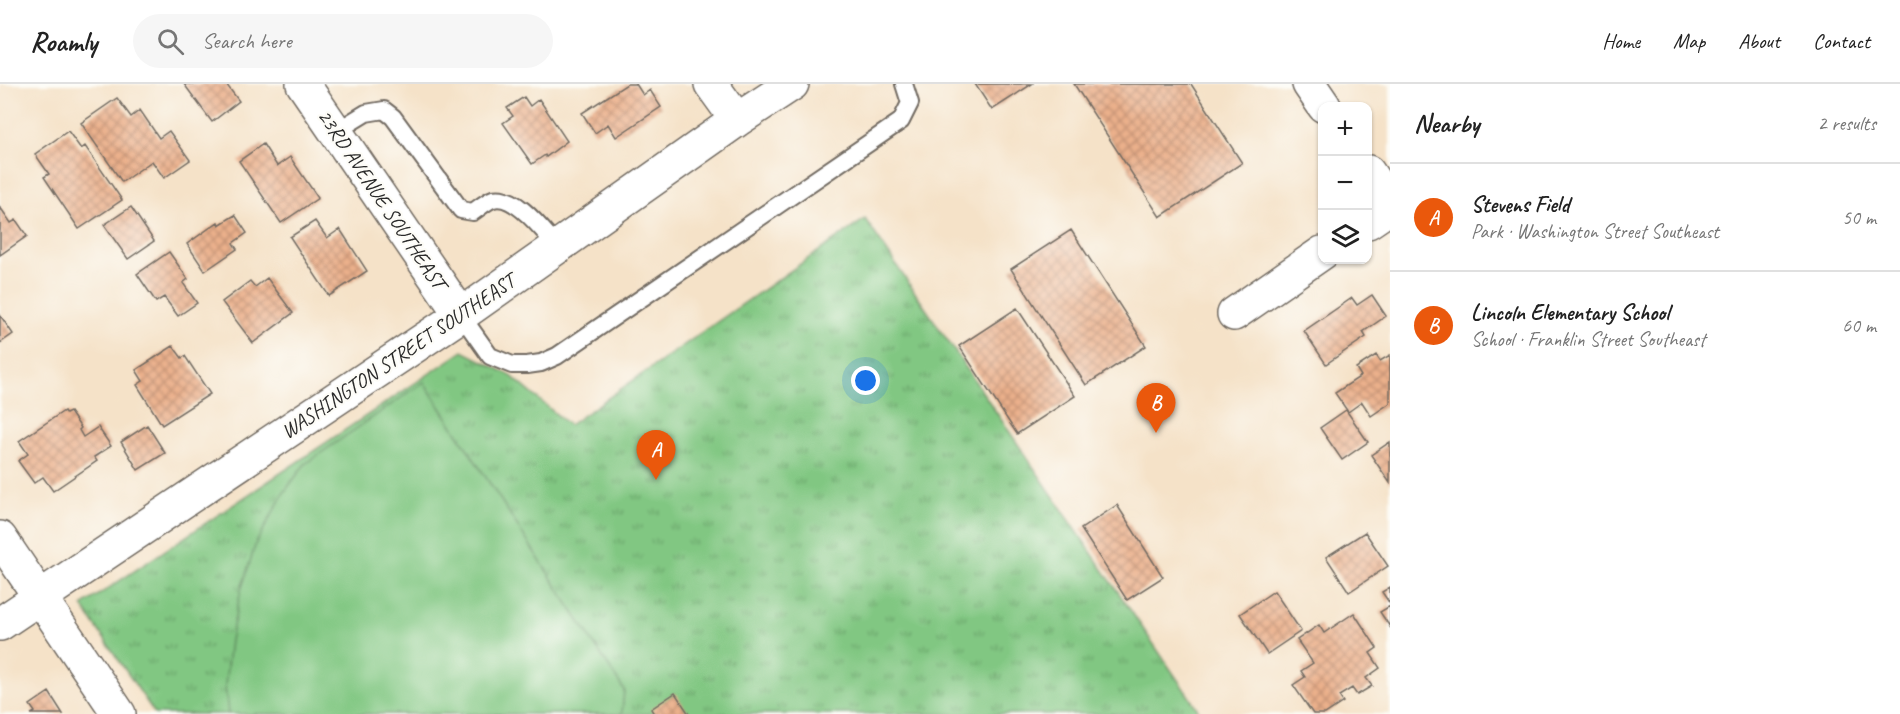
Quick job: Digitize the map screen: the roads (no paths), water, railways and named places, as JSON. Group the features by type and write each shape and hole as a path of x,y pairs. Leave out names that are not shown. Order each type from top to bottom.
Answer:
{"street":[{"name":"23RD AVENUE SOUTHEAST","path":"303,84 460,315"},
{"path":"711,84 737,120"},
{"name":"WASHINGTON STREET SOUTHEAST","path":"0,624 460,315 737,120 792,84"},
{"path":"1309,84 1321,102"},
{"path":"1372,178 1390,206 1372,219"},
{"path":"1234,315 1318,256"},
{"path":"0,538 119,714"}],"lane":[{"path":"460,315 490,356 512,364 527,365 541,363 557,356 901,121 910,103 904,84"},
{"path":"336,132 366,113 384,110 393,117 461,210 473,212 494,198 510,200 530,216 557,246"}],"place":[{"name":"Lincoln Elementary School","path":"1156,433"},
{"name":"Stevens Field","path":"656,480"}]}
